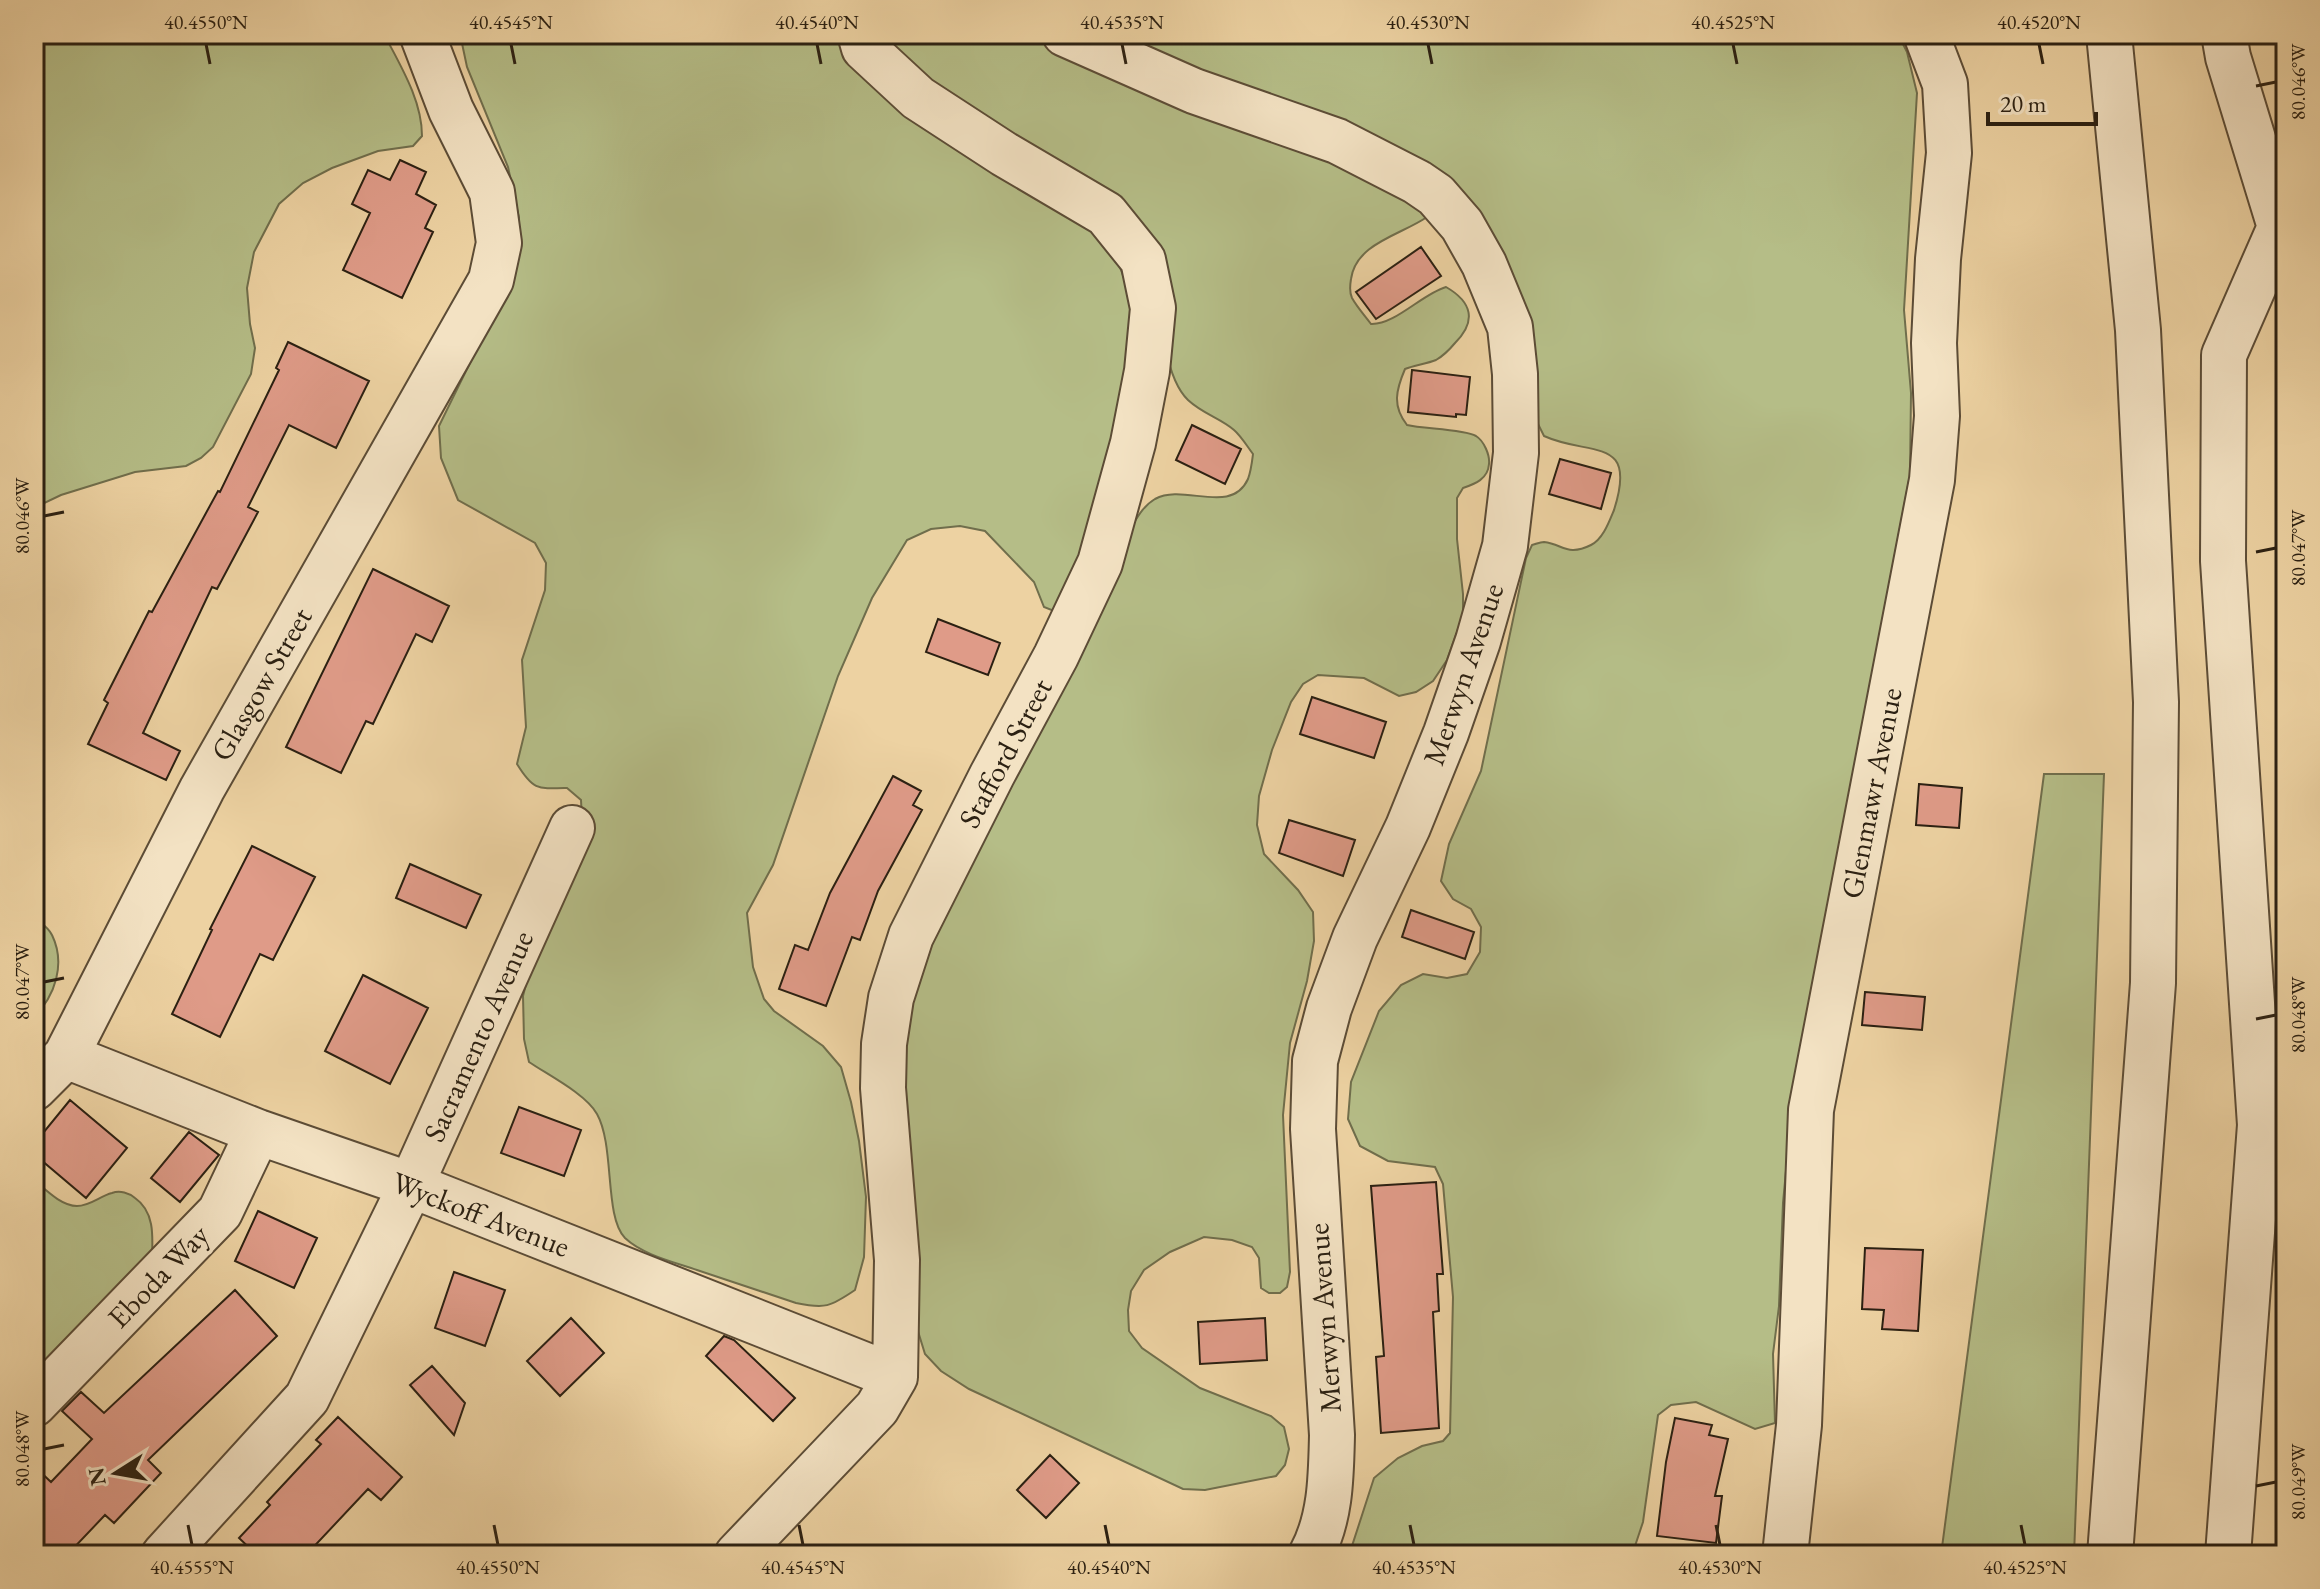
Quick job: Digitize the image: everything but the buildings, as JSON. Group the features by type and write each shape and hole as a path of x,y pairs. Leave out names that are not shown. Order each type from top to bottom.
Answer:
{"street":[{"name":"Glasgow Street","path":"34,1088 66,1056 202,789 491,280 499,243 492,192 451,110 422,34"},
{"name":"Stafford Street","path":"860,34 864,48 918,98 1004,154 1106,214 1143,260 1153,308 1147,371 1133,443 1100,563 1056,656 911,936 891,998 884,1044 883,1088 897,1260 895,1377"},
{"name":"Merwyn Avenue","path":"1065,34 1194,91 1337,141 1417,182 1436,195 1462,225 1484,264 1510,327 1515,374 1516,453 1505,546 1478,641 1446,733 1408,827 1355,938 1329,1008 1315,1061 1313,1129 1332,1435 1326,1519 1311,1555"},
{"name":"Glenmawr Avenue","path":"1785,1555 1799,1425 1811,1110 1932,480 1937,416 1934,343 1938,259 1949,153 1945,84 1926,34"},
{"path":"2109,34 2138,330 2156,702 2153,983 2110,1555"},
{"path":"2224,34 2228,57 2283,224 2224,355 2223,561 2260,1125 2228,1555"},
{"name":"Sacramento Avenue","path":"164,1555 307,1398 411,1185 572,828"},
{"name":"Wyckoff Avenue","path":"66,1056 258,1132 411,1185 895,1377"},
{"name":"Eboda Way","path":"34,1404 220,1212 258,1132"},
{"path":"737,1555 877,1408 895,1377"}],"green space":[{"path":"34,34 384,34 414,96 422,136 413,146 378,151 332,168 303,183 279,204 254,252 247,288 255,348 251,374 213,447 186,466 135,472 61,495 34,508"},
{"path":"460,34 849,34 1094,227 1116,256 1130,295 1132,344 1098,508 1059,613 1044,607 1034,582 985,531 960,526 931,529 907,540 872,598 838,676 773,865 747,913 753,967 764,999 774,1011 823,1046 841,1067 859,1141 866,1197 864,1257 855,1290 827,1305 796,1303 669,1261 632,1244 619,1228 614,1214 606,1144 597,1114 576,1092 529,1062 524,1039 523,996 539,932 582,821 581,800 567,788 537,786 527,779 517,764 526,727 522,660 545,590 546,563 535,543 458,500 441,458 439,426 515,271 519,218 508,167 467,67"},
{"path":"870,34 1040,34 1185,99 1414,193 1427,217 1381,241 1361,257 1351,279 1352,298 1371,324 1389,320 1446,287 1461,299 1468,312 1467,327 1446,352 1436,360 1405,369 1397,398 1399,411 1407,425 1476,436 1489,457 1488,469 1483,477 1463,488 1457,498 1463,615 1447,660 1433,681 1416,692 1399,696 1364,678 1318,675 1303,684 1291,702 1272,750 1259,796 1257,825 1264,854 1298,890 1313,912 1314,941 1290,1043 1283,1115 1290,1272 1287,1287 1280,1293 1269,1293 1261,1288 1259,1258 1252,1247 1232,1240 1204,1237 1170,1252 1144,1270 1131,1291 1129,1331 1142,1348 1200,1388 1271,1416 1284,1427 1289,1449 1285,1465 1276,1476 1205,1490 1183,1489 969,1389 941,1371 925,1354 917,1328 899,1072 923,946 1138,517 1151,502 1167,495 1219,497 1240,490 1248,479 1253,454 1234,430 1194,405 1179,388 1163,333 1155,258 961,118"},
{"path":"1122,34 1898,34 1907,52 1917,93 1904,310 1911,393 1910,475 1794,1085 1773,1354 1775,1423 1755,1429 1696,1402 1671,1405 1658,1415 1643,1522 1635,1546 1626,1555 1352,1555 1352,1546 1374,1478 1398,1458 1422,1446 1443,1441 1450,1433 1453,1297 1443,1184 1435,1167 1388,1161 1360,1146 1348,1119 1351,1082 1379,1011 1401,985 1423,974 1447,978 1467,974 1480,952 1481,927 1471,909 1453,899 1441,881 1449,844 1481,771 1526,558 1532,545 1541,542 1576,550 1599,539 1614,510 1620,470 1615,459 1605,453 1544,436 1538,424 1484,221 1128,50"},
{"path":"2044,774 2104,774 2074,1555 1941,1555"},
{"path":"34,917 51,932 58,968 53,989 34,1017"},
{"path":"34,1180 65,1203 77,1206 115,1192 130,1195 141,1203 149,1217 152,1256 34,1390"}]}
